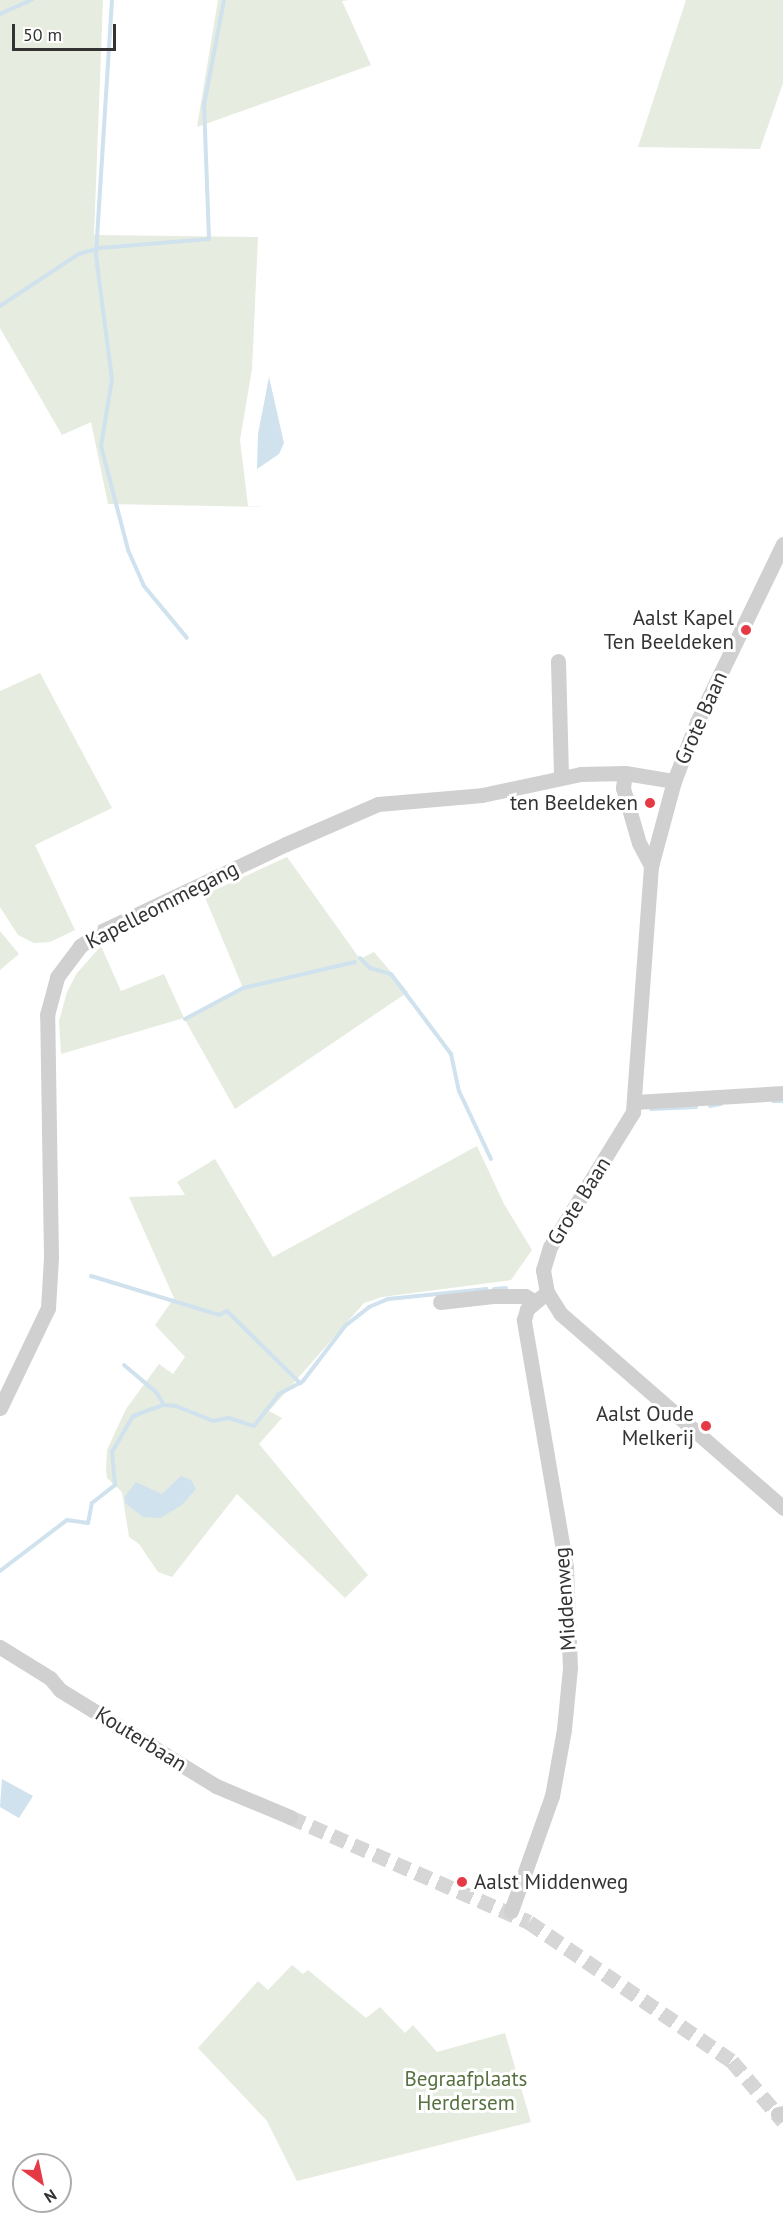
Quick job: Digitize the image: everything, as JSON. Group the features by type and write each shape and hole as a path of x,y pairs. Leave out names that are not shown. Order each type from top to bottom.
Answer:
{"street":[{"name":"Grote Baan","path":"540,1297 543,1270 550,1247 627,1124 635,1102 651,866 674,781 697,722 783,544"},
{"path":"558,662 561,777"},
{"name":"Grote Baan","path":"625,773 623,788 639,843 651,866"},
{"name":"Kapelleommegang","path":"0,1408 48,1308 51,1257 47,1015 57,977 74,952 102,931 360,810 378,804 482,795 561,777 625,773 674,781"},
{"path":"635,1102 783,1093"},
{"path":"440,1302 504,1296 540,1297 783,1508"},
{"name":"Middenweg","path":"511,1911 552,1796 564,1729 570,1668 566,1567 524,1320 540,1297"},
{"name":"Kouterbaan","path":"0,1647 50,1678 60,1690 216,1786 290,1817"}],"green space":[{"path":"0,0 103,0 94,235 258,237 252,369 240,440 248,506 265,507 108,504 91,422 62,435 0,328"},
{"path":"218,0 349,0 342,1 371,65 197,127"},
{"path":"686,0 783,0 783,83 760,149 638,147"},
{"path":"40,673 112,808 35,845 75,930 50,942 34,943 18,935 0,907 0,691"},
{"path":"287,857 360,959 374,952 408,992 235,1109 184,1018 243,988 204,895"},
{"path":"0,931 19,954 0,970"},
{"path":"101,946 121,991 164,974 184,1018 61,1054 59,1021 67,992 77,973"},
{"path":"477,1146 504,1204 532,1250 511,1280 382,1297 364,1303 269,1411 282,1418 259,1444 368,1575 345,1598 237,1494 172,1577 158,1572 139,1544 129,1537 122,1492 107,1478 106,1469 107,1450 126,1409 159,1364 173,1374 185,1357 155,1325 174,1298 129,1197 185,1195 177,1182 215,1159 273,1257"},
{"name":"Begraafplaats Herdersem","path":"292,1965 303,1974 308,1970 366,2018 380,2007 405,2033 413,2025 437,2052 505,2033 531,2122 297,2181 267,2121 198,2048 258,1981 268,1990"}],"water":[{"path":"269,377 284,443 279,454 257,469 258,434"},
{"path":"181,1476 191,1480 196,1489 182,1505 160,1518 143,1517 125,1503 125,1496 136,1482 162,1494"},
{"path":"2,1779 33,1796 19,1818 0,1807"}],"waterway":[{"path":"0,14 32,0"},
{"path":"112,0 96,256 112,379 101,446 128,550 144,586 187,638"},
{"path":"0,306 79,254 100,248 209,239 204,105 224,0"},
{"path":"360,958 370,968 391,974 451,1054 459,1091 491,1159"},
{"path":"185,1019 243,988 355,962"},
{"path":"773,1101 783,1101"},
{"path":"710,1106 721,1104"},
{"path":"651,1109 696,1107"},
{"path":"91,1276 219,1315 227,1311 300,1383"},
{"path":"494,1289 506,1288"},
{"path":"0,1571 67,1520 88,1523 92,1503 115,1485 112,1452 133,1416 164,1405 176,1406 213,1421 229,1418 254,1426 279,1394 303,1381 345,1326 369,1307 388,1299 486,1289"},
{"path":"124,1365 156,1392 164,1405"}],"tunnel":[{"path":"290,1817 529,1922 732,2061 783,2121"}],"place":[{"name":"Aalst Kapel Ten Beeldeken","path":"746,630"},
{"name":"ten Beeldeken","path":"650,803"},
{"name":"Aalst Oude Melkerij","path":"706,1426"},
{"name":"Aalst Middenweg","path":"462,1882"}]}
